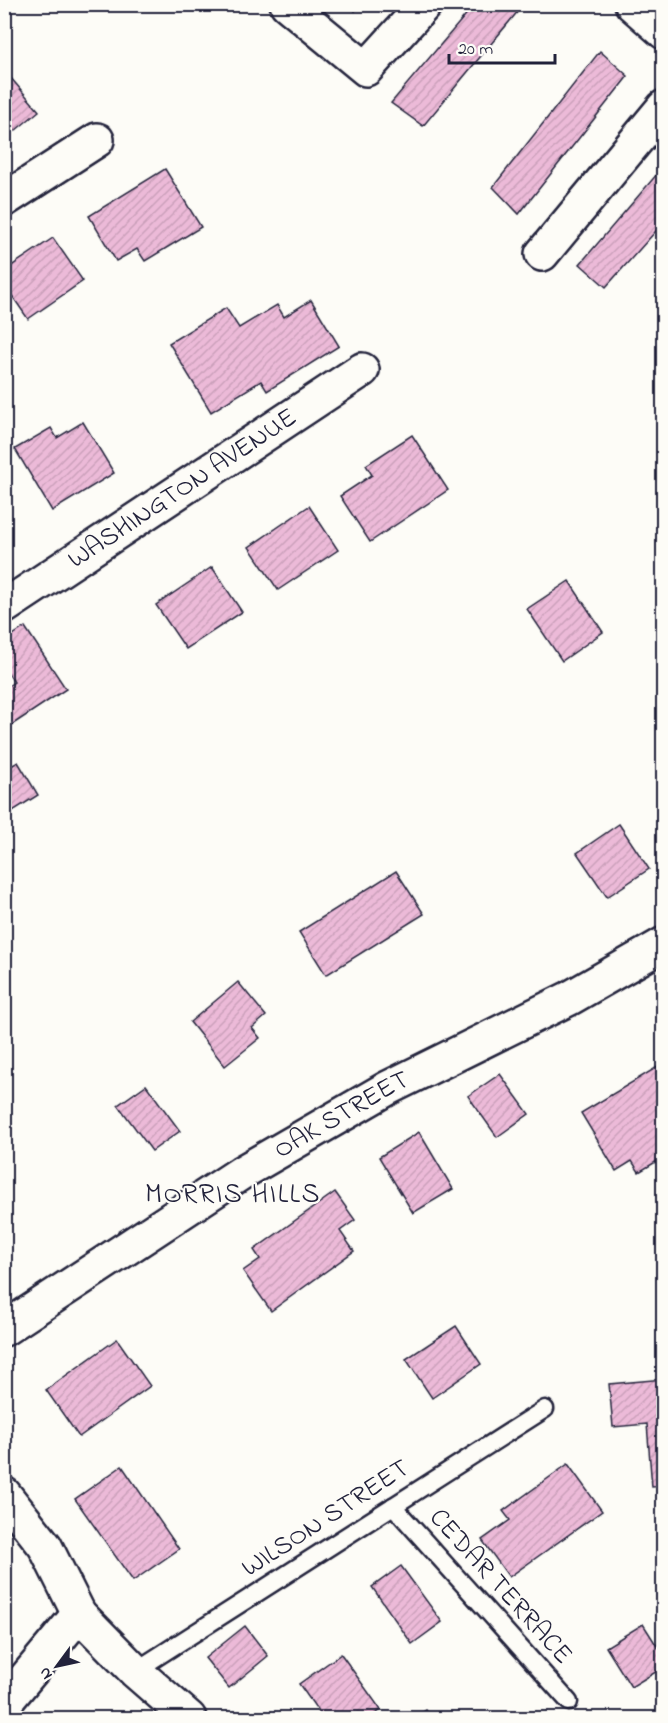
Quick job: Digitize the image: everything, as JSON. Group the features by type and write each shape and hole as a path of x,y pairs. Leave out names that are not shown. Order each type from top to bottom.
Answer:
{"street":[{"path":"287,4 366,69 425,4"},
{"path":"632,4 663,29"},
{"path":"542,254 663,107"},
{"path":"4,200 97,140"},
{"name":"WASHINGTON AVENUE","path":"4,607 362,370"},
{"name":"OAK STREET","path":"4,1329 250,1167 388,1088 570,998 663,944"},
{"path":"4,1494 45,1546 79,1614 135,1671 189,1719"},
{"path":"4,1704 79,1614"}],"lane":[{"name":"WILSON STREET","path":"135,1671 545,1409"},
{"name":"CEDAR TERRACE","path":"393,1506 569,1702"}],"building":[{"path":"349,4 360,4 355,11"},
{"path":"475,4 524,4 423,126 391,103"},
{"path":"600,51 628,76 519,214 493,187"},
{"path":"4,70 39,111 4,140"},
{"path":"664,166 664,222 606,287 580,264"},
{"path":"165,169 201,227 145,261 137,249 116,261 89,216"},
{"path":"53,238 83,281 28,319 4,284 4,271"},
{"path":"311,300 339,346 267,391 261,381 211,412 169,343 226,308 239,328 277,305 284,317"},
{"path":"83,422 114,473 52,511 15,449 51,428 57,438"},
{"path":"412,435 448,490 370,542 340,496 372,475 366,465"},
{"path":"309,506 338,550 278,590 249,547"},
{"path":"212,567 242,612 186,649 156,605"},
{"path":"569,581 603,632 562,661 527,609"},
{"path":"25,627 66,689 4,730 4,689 14,682 4,667 4,641"},
{"path":"18,762 38,795 5,816 4,770"},
{"path":"619,824 649,869 607,897 577,853"},
{"path":"396,871 424,914 326,975 299,932"},
{"path":"238,982 266,1016 252,1028 260,1038 225,1066 190,1022"},
{"path":"664,1063 664,1157 639,1172 632,1161 616,1171 581,1113"},
{"path":"500,1074 529,1114 497,1137 468,1096"},
{"path":"146,1085 180,1131 152,1151 118,1105"},
{"path":"419,1132 453,1189 413,1213 379,1157"},
{"path":"335,1192 355,1220 340,1231 354,1251 271,1311 243,1271 260,1259 254,1250"},
{"path":"456,1326 481,1364 432,1398 406,1359"},
{"path":"117,1339 150,1386 79,1437 46,1390"},
{"path":"664,1379 664,1486 652,1487 647,1424 613,1427 609,1384"},
{"path":"568,1464 602,1511 509,1577 482,1540 510,1520 503,1511"},
{"path":"122,1466 179,1549 133,1581 75,1499"},
{"path":"401,1566 442,1622 412,1644 372,1587"},
{"path":"643,1624 664,1657 664,1667 631,1687 606,1647"},
{"path":"245,1626 268,1656 229,1688 205,1658"},
{"path":"341,1654 381,1710 369,1718 323,1718 299,1684"},
{"path":"426,1710 432,1718 414,1718"}],"district":[{"name":"MORRIS HILLS","path":"233,1195"}]}
